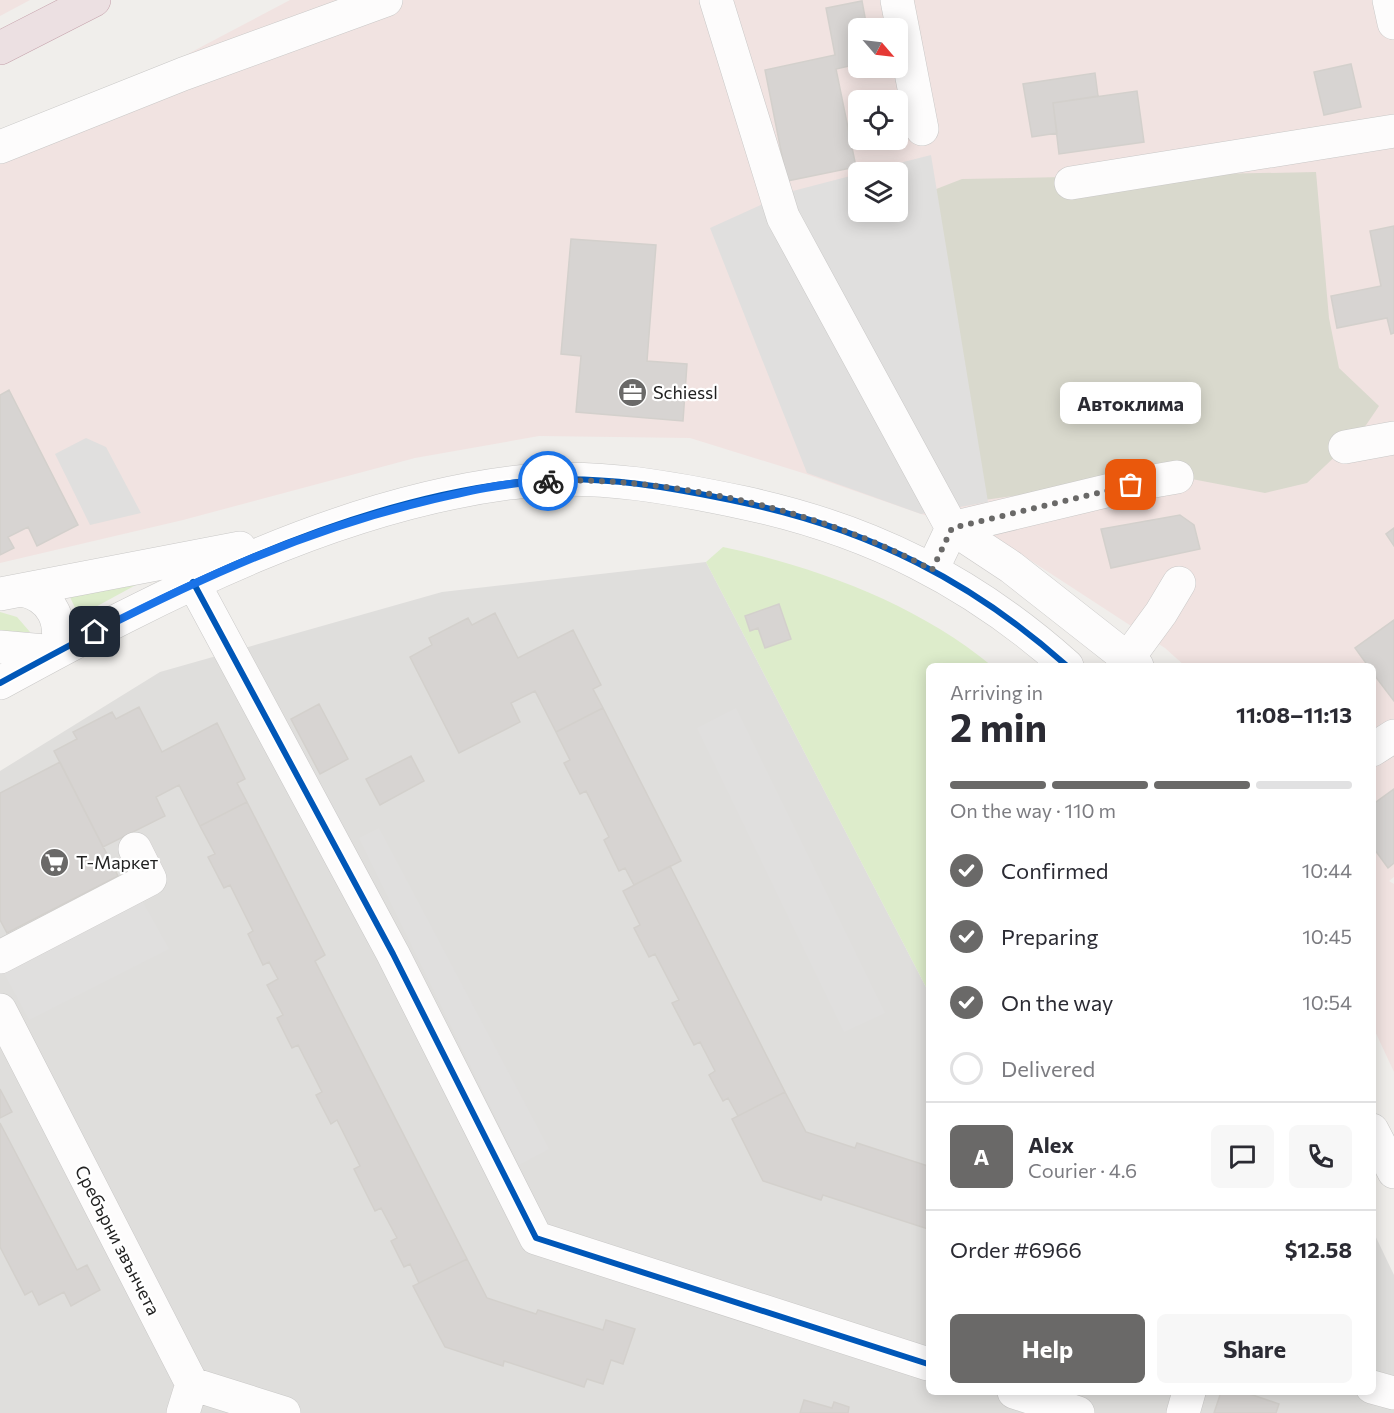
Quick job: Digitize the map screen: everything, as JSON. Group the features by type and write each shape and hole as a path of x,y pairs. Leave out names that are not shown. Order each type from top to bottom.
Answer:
{"highway":[{"path":"0,48 94,0"}],"street":[{"path":"0,147 183,74 386,0"},
{"path":"716,0 783,217 952,528 1011,567 1132,662 1179,583"},
{"path":"897,0 922,129"},
{"path":"1389,0 1394,23"},
{"path":"1071,183 1394,131"},
{"path":"1345,447 1394,438"},
{"path":"952,528 1131,485 1177,477"},
{"path":"11,592 302,537 462,492 528,481 619,482 682,490 822,522 893,549 995,608 1063,663"},
{"path":"932,570 952,528"},
{"path":"0,683 193,582 302,537"},
{"path":"193,582 393,954 536,1238 926,1363"},
{"path":"11,592 34,592 52,607 59,630 56,652"},
{"path":"0,647 56,652"},
{"path":"1376,747 1394,736"},
{"path":"0,957 150,879 135,849"},
{"name":"Сребърни звънчета","path":"0,1010 188,1398 284,1413"},
{"path":"1376,1138 1394,1172"},
{"path":"1376,1388 1394,1393"},
{"path":"1023,1395 1078,1413"},
{"path":"1183,1413 1188,1395"}],"shaded area":[{"path":"0,0 30,0 0,16"},
{"path":"290,0 1394,0 1394,877 1389,881 1394,884 1394,1072 1376,1033 1376,663 1182,663 1165,648 990,534 921,514 806,474 690,438 539,436 415,458 183,520 0,563 0,153"},
{"path":"931,155 988,502 921,514 807,473 710,228 789,192 848,177 848,222 908,222 908,162 903,162"},
{"path":"1316,172 1329,318 1339,368 1379,406 1362,431 1307,483 1265,493 1176,476 1097,484 949,505 908,200 962,179"},
{"path":"86,438 106,447 141,513 90,525 55,454"},
{"path":"706,562 926,987 926,1395 1376,1395 1376,1237 1394,1275 1394,1413 0,1413 0,771 160,672 442,592"},
{"path":"736,708 885,1013 844,1032 697,728"},
{"path":"379,828 549,1149 519,1165 359,838"},
{"path":"140,897 169,949 29,1020 3,971"}],"green space":[{"path":"723,547 794,565 830,577 899,606 932,624 988,663 926,663 926,987 706,562"},
{"path":"156,574 79,616 69,595"},
{"path":"0,612 17,617 30,632 0,634"}],"building":[{"path":"862,1 865,18 848,18 848,66 836,69 848,128 848,150 853,150 855,162 848,162 848,169 787,181 765,70 835,55 826,8"},
{"path":"1351,64 1361,107 1324,115 1314,72"},
{"path":"1095,73 1098,96 1053,103 1057,133 1032,137 1023,84"},
{"path":"1137,91 1144,142 1059,154 1053,103"},
{"path":"1394,226 1394,333 1391,334 1387,318 1337,328 1331,296 1381,286 1370,231"},
{"path":"571,239 656,245 647,361 687,364 683,421 576,412 581,356 561,354"},
{"path":"9,390 78,525 37,546 28,527 8,537 14,548 0,555 0,395"},
{"path":"1180,515 1194,525 1200,549 1111,568 1101,529"},
{"path":"1394,528 1394,546 1386,534"},
{"path":"779,604 791,639 765,648 758,628 750,631 745,616"},
{"path":"495,613 518,658 573,630 601,685 593,689 603,708 556,732 535,691 511,703 520,722 459,753 410,657 432,645 429,638 468,618 472,625"},
{"path":"1394,620 1394,701 1376,677 1376,663 1366,663 1355,648"},
{"path":"319,704 348,759 320,774 291,719"},
{"path":"139,707 162,752 217,723 245,779 237,783 247,802 200,826 179,785 156,797 165,816 103,847 54,751 77,739 73,732 112,712 116,719"},
{"path":"603,708 681,861 634,885 625,868 619,871 604,840 609,837 586,791 580,794 564,763 570,760 556,732"},
{"path":"411,756 424,781 380,805 366,779"},
{"name":"Т-Маркет","path":"60,762 118,876 7,933 0,920 0,793"},
{"path":"1394,789 1394,863 1388,868 1376,852 1376,802"},
{"path":"247,802 325,955 315,961 467,1259 419,1283 410,1264 404,1267 391,1241 397,1238 381,1208 375,1211 354,1169 360,1166 337,1120 331,1124 316,1095 322,1092 298,1045 292,1048 277,1018 283,1015 267,985 278,979 269,962 263,965 248,934 253,931 230,885 224,888 208,857 215,854 200,826"},
{"path":"670,866 785,1092 738,1116 728,1098 723,1101 709,1075 715,1071 700,1042 694,1045 672,1003 679,1000 655,954 649,957 634,928 640,925 623,891"},
{"path":"0,1089 12,1112 0,1118"},
{"path":"785,1092 806,1132 855,1148 857,1143 926,1165 926,1228 823,1195 821,1200 763,1181 732,1119"},
{"path":"0,1123 77,1270 87,1265 100,1290 71,1306 64,1292 39,1305 32,1291 25,1295 0,1247"},
{"path":"467,1259 487,1298 536,1314 538,1310 603,1330 606,1320 635,1329 623,1364 611,1360 603,1384 587,1379 584,1387 504,1361 503,1366 445,1347 413,1286"},
{"path":"1220,1395 1253,1395 1279,1404 1276,1413 1214,1413"},
{"path":"804,1400 832,1408 834,1402 849,1407 848,1413 800,1413"}],"cycle path":[{"path":"0,683 189,585 321,530 389,508 458,492 555,479 610,481 691,492 791,514 835,528 877,544 956,584 994,608 1063,663"},
{"path":"193,582 393,954 536,1238 926,1363"}],"way so far":[{"path":"548,481 630,482 774,509 822,522 861,536 903,554 932,570 952,528 1131,485"}],"place":[{"name":"Schiessl","path":"632,392"},
{"name":"Автоклима","path":"1131,485"},
{"name":"Т-Маркет","path":"55,862"}],"route":[{"path":"95,632 193,582 302,537 396,508 462,492 528,481 548,481"}]}
